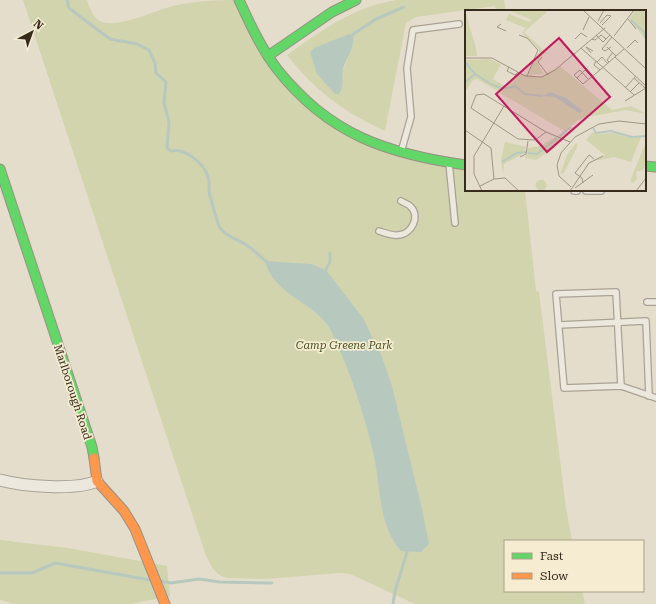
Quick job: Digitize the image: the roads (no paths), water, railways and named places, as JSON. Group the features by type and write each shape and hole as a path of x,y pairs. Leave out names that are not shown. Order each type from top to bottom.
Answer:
{"street":[{"path":"239,0 248,22 268,56 290,85 321,114 360,138 400,154 449,163 465,164"},
{"path":"268,56 332,12 356,0"},
{"name":"Marlborough Road","path":"0,169 92,447 96,463 97,481"},
{"path":"0,480 40,486 84,486 97,481 124,511 135,529 165,604"}],"lane":[{"path":"400,154 411,117 407,68 413,30 459,24"},
{"path":"449,163 454,223"},
{"path":"586,191 601,191"},
{"path":"380,231 398,235 407,232 412,227 415,219 413,211 410,206 401,202"},
{"path":"621,386 616,292 556,294 564,388 621,386 656,398"},
{"path":"647,302 656,302"},
{"path":"559,325 646,321 650,396"}],"waterway":[{"path":"67,0 69,8 110,39 137,44 149,50 155,63 156,73 166,82 164,103 169,122 167,148 171,151 188,154 198,162 208,177 209,194 220,228 226,234 248,246 267,262"},
{"path":"349,37 376,19 404,7"},
{"path":"324,273 330,262 330,253"},
{"path":"393,604 395,591 408,549"},
{"path":"0,573 32,573 55,563 150,580"},
{"path":"161,581 171,583 199,579 220,582 272,583"}],"park label":[{"name":"Camp Greene Park","path":"344,345"}]}
